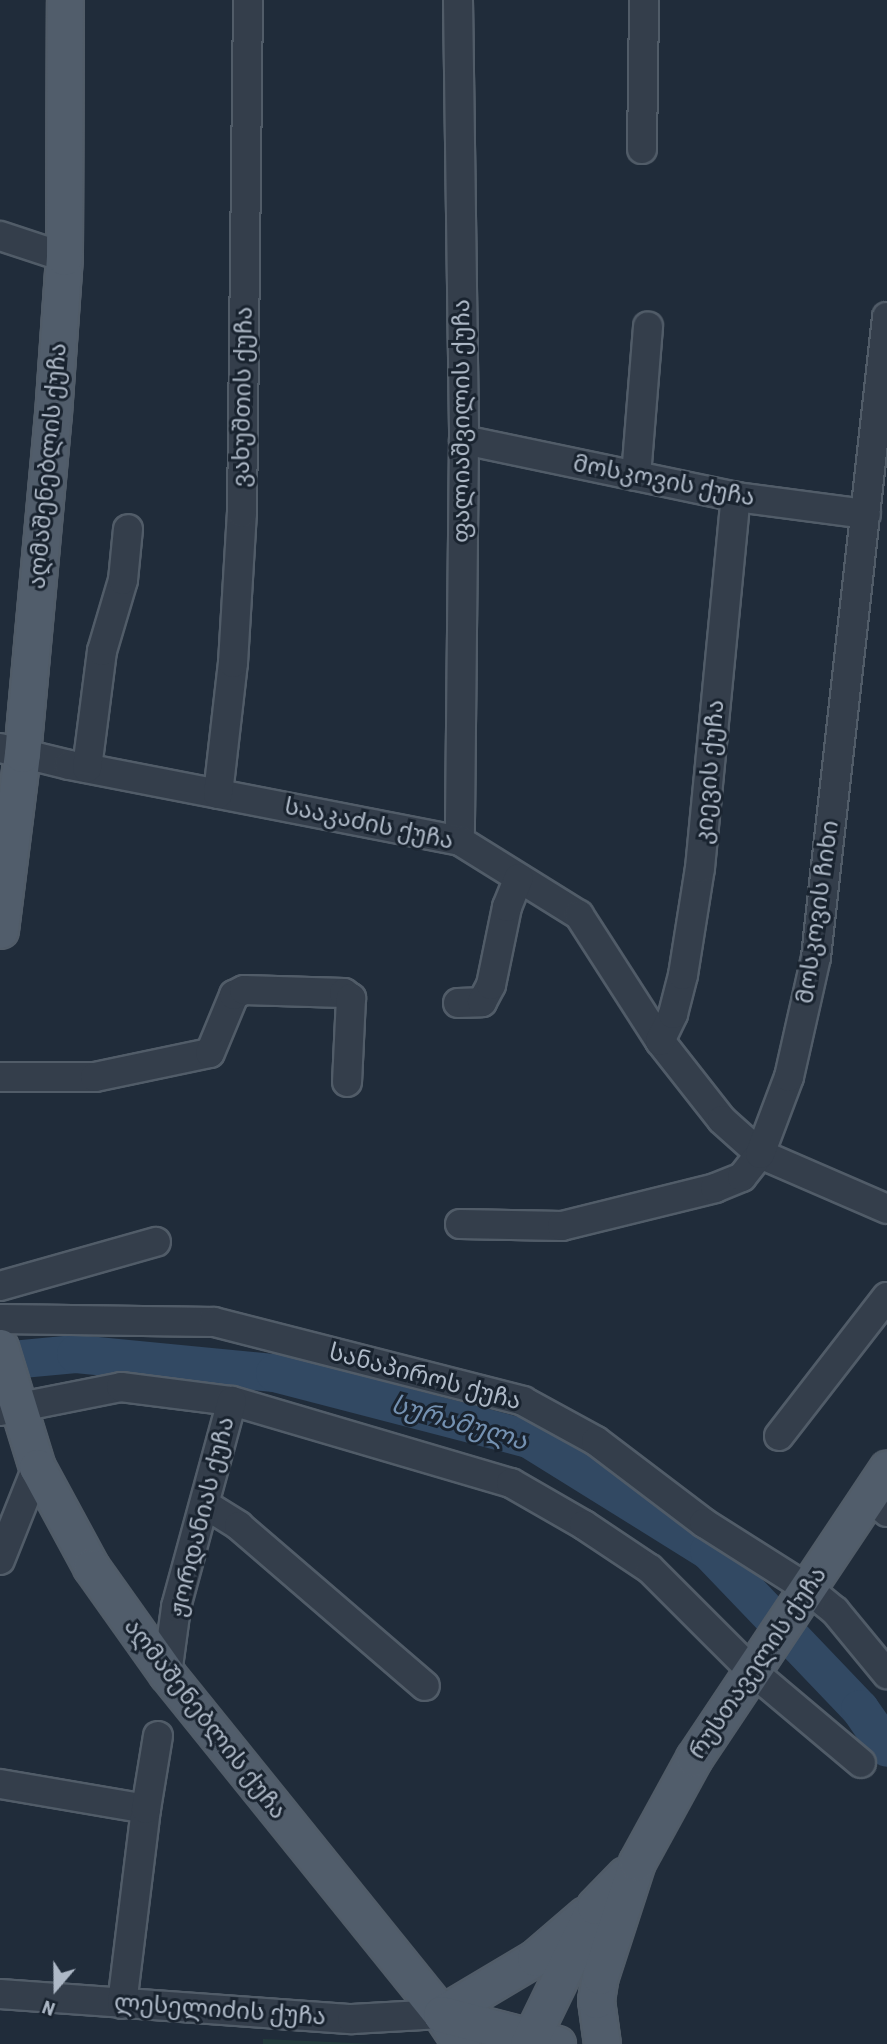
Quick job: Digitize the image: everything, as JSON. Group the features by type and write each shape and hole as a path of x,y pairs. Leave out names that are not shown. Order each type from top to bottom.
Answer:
{"main road":[{"name":"აღმაშენებლის ქუჩა","path":"0,930 11,751 53,414 64,257 65,0"},
{"name":"აღმაშენებლის ქუჩა","path":"0,1347 12,1405 37,1467 91,1567 167,1674 441,2014 461,2044"},
{"name":"რუსთაველის ქუჩა","path":"602,2044 596,2000 600,1976 637,1862 694,1758 806,1591 881,1492"},
{"name":"რუსთაველის ქუჩა","path":"539,2042 595,1906 637,1862"},
{"path":"441,2014 535,1958 595,1906"},
{"path":"441,2014 539,2042"}],"street":[{"name":"ვახუშთის ქუჩა","path":"218,794 233,663 242,513 248,0"},
{"name":"ფალიაშვილის ქუჩა","path":"458,0 464,440 460,841"},
{"path":"642,149 644,0"},
{"path":"0,236 64,257"},
{"name":"მოსკოვის ჩიხი","path":"460,1224 562,1226 715,1188 742,1177 760,1154 789,1077 816,957 887,317"},
{"path":"636,476 648,326"},
{"name":"მოსკოვის ქუჩა","path":"464,440 736,497 866,514"},
{"name":"კიევის ქუჩა","path":"660,1041 673,1014 700,868 736,497"},
{"path":"87,768 102,651 123,580 128,529"},
{"name":"სააკაძის ქუჩა","path":"11,751 460,841 579,915 660,1041 722,1119 760,1154 887,1209"},
{"path":"458,1003 482,1002 491,985 507,907 519,878"},
{"path":"0,1077 94,1077 210,1053 234,995 244,990 257,990 344,993 351,998 346,1082"},
{"path":"0,1286 156,1242"},
{"path":"779,1436 887,1297"},
{"name":"სანაპიროს ქუჩა","path":"0,1319 214,1322 523,1401 596,1441 704,1522 835,1611 887,1674"},
{"path":"12,1405 121,1387 232,1401 511,1483 584,1525 650,1569 862,1763"},
{"name":"ჟორდანიას ქუჩა","path":"167,1674 176,1607 206,1505 232,1401"},
{"path":"0,1560 37,1467"},
{"path":"206,1505 239,1526 425,1686"},
{"path":"122,2004 158,1735"},
{"path":"0,1784 146,1809"},
{"name":"ლესელიძის ქუჩა","path":"0,1994 352,2019 441,2014"}],"green space":[{"path":"263,2039 375,2044 263,2044"}],"waterway":[{"name":"სურამულა","path":"0,1361 76,1354 275,1373 529,1439 709,1551 860,1709 887,1748"}]}
